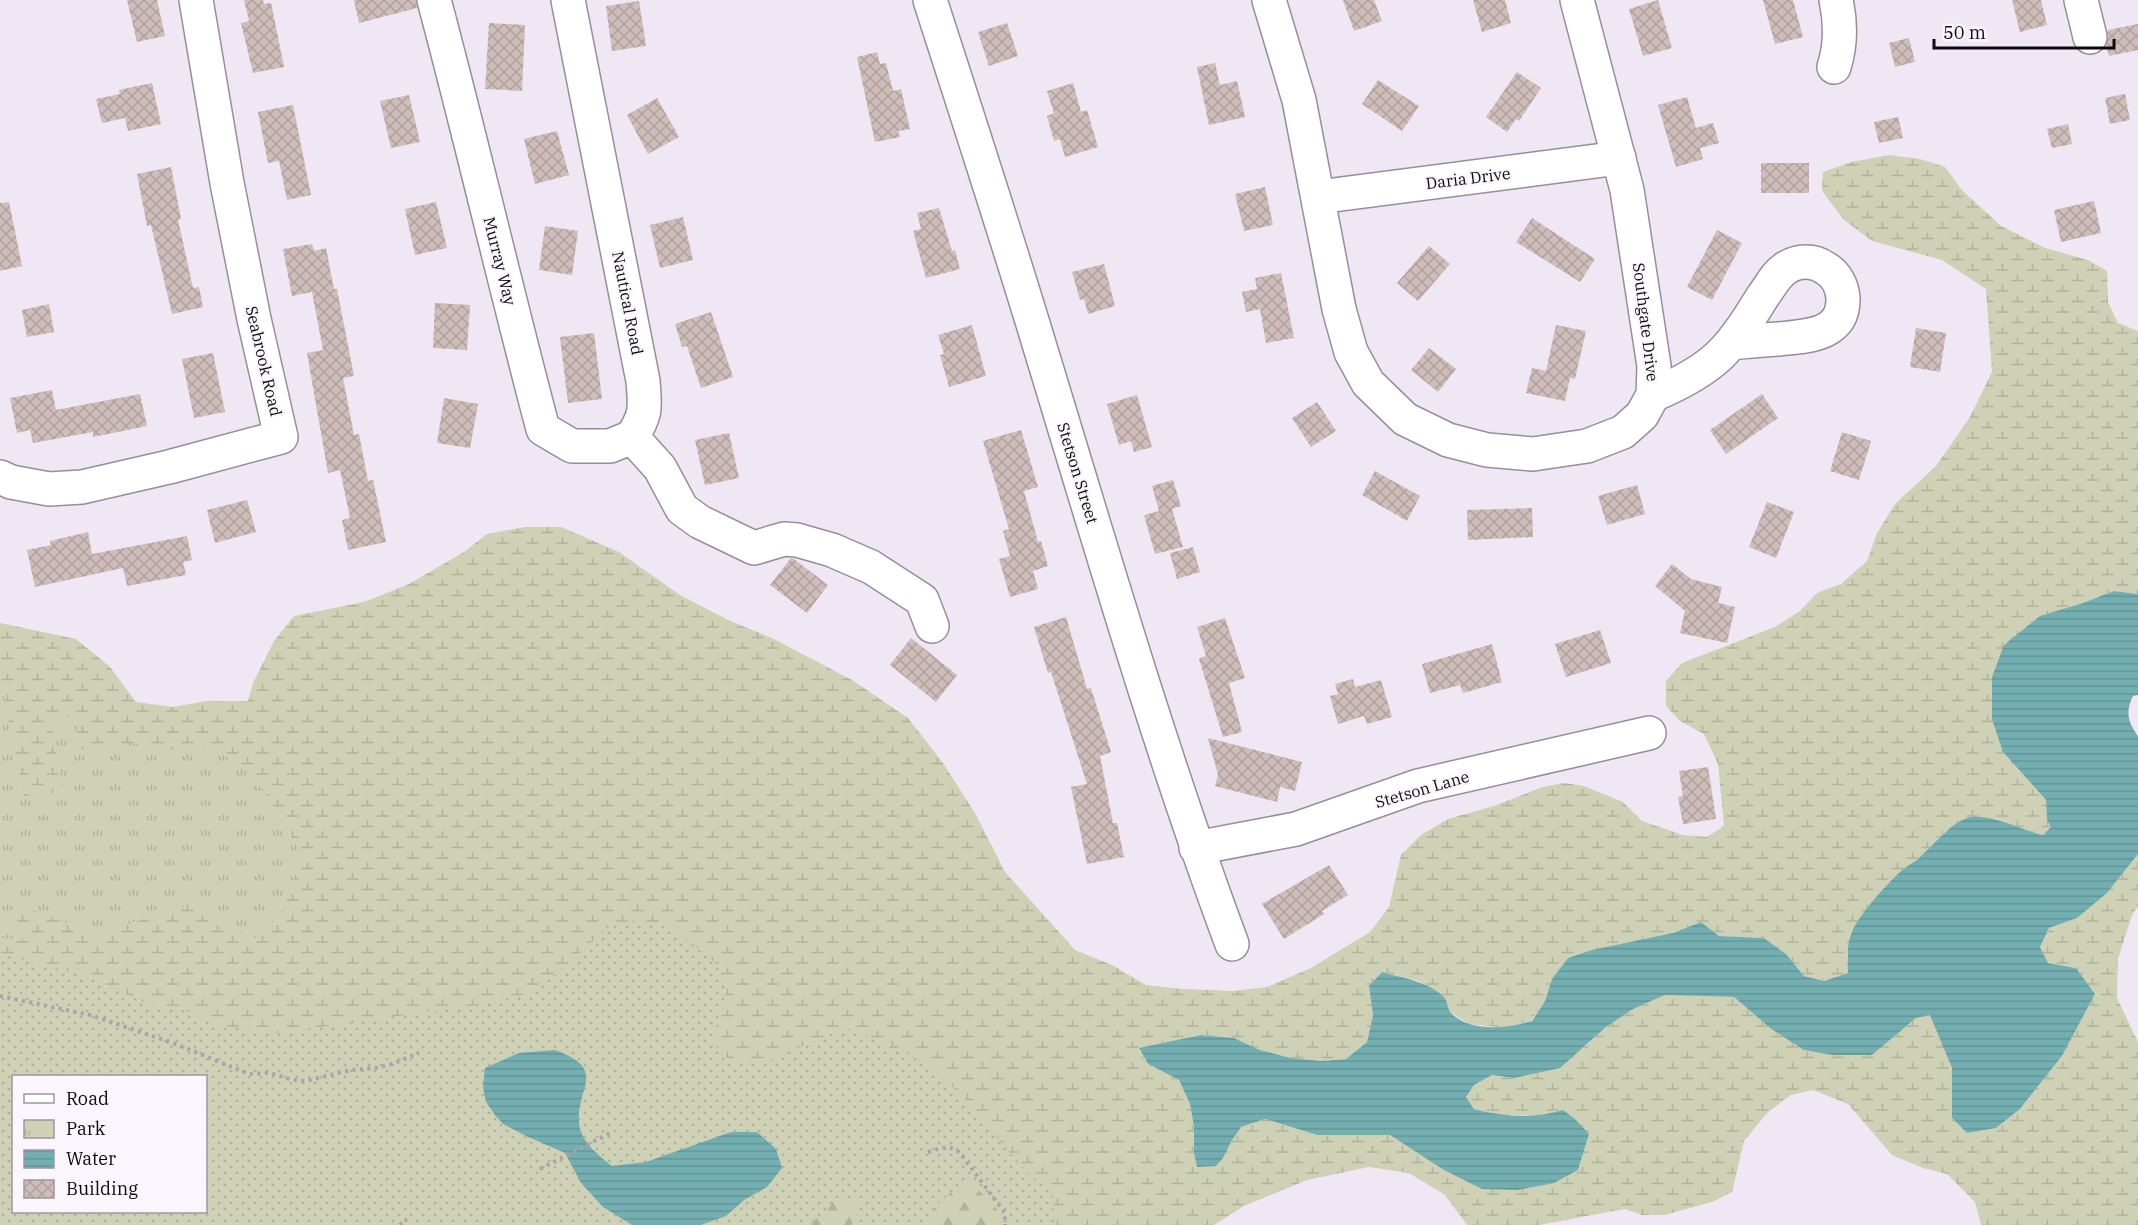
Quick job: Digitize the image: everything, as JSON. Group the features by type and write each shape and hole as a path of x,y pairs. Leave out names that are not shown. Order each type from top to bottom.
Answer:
{"street":[{"name":"Seabrook Road","path":"1,481 49,489 82,487 169,467 281,437 231,207 196,0"},
{"name":"Murray Way","path":"434,0 543,429 572,446 610,446 632,437"},
{"name":"Nautical Road","path":"568,0 643,381 645,409 642,422 632,437"},
{"name":"Stetson Street","path":"930,0 1196,848 1232,944"},
{"name":"Southgate Drive","path":"1269,0 1299,99 1339,309 1351,352 1368,383 1405,419 1448,440 1488,450 1533,454 1587,446 1623,432 1642,415 1653,395 1654,366 1627,190 1577,0"},
{"path":"1834,67 1840,36 1836,0"},
{"path":"2081,0 2090,37"},
{"name":"Daria Drive","path":"1318,197 1619,158"},
{"path":"1653,395 1691,377 1718,357 1732,343"},
{"path":"632,437 660,468 682,509 700,522 754,548 784,539 797,540 832,550 871,567 922,600 932,626"},
{"name":"Stetson Lane","path":"1196,848 1296,829 1418,786 1649,733"}],"path":[{"path":"0,996 90,1015 173,1043 249,1074 270,1073 293,1080 306,1081 351,1070 382,1066 419,1053"},
{"path":"540,1169 612,1132"},
{"path":"928,1152 954,1147 1005,1213 1005,1225"},
{"path":"400,1225 407,1219"}],"green space":[{"path":"1889,155 1920,159 1945,167 1962,190 2001,226 2045,248 2088,260 2107,271 2108,302 2118,323 2138,331 2138,594 2114,591 2080,604 2003,752 2046,800 2047,820 2051,827 2043,835 2025,831 1996,819 1946,831 1920,857 1901,871 1870,906 1847,955 1849,973 1824,981 1804,976 1786,954 1764,938 1719,936 1701,922 1646,940 1552,979 1545,1001 1531,1021 1507,1028 1469,1024 1450,1012 1445,998 1419,981 1382,972 1370,986 1373,1015 1367,1042 1346,1059 1322,1061 1291,1058 1260,1050 1234,1038 1201,1035 1139,1049 1148,1064 1179,1080 1190,1104 1197,1167 1223,1158 1241,1127 1265,1119 1317,1135 1390,1135 1412,1148 1578,1170 1589,1134 1563,1110 1543,1116 1499,1115 1474,1109 1466,1097 1474,1085 1492,1075 1514,1078 1582,1049 1606,1027 1633,1009 1665,995 1734,997 1770,1028 1872,1055 1917,1017 1931,1015 1952,1068 1952,1118 1967,1133 1996,1128 2020,1109 2062,1056 2095,994 2076,968 2048,963 2040,947 2049,928 2077,918 2107,893 2138,854 2138,906 2132,915 2118,959 2117,998 2138,1042 2138,1225 1981,1225 1975,1202 1947,1174 1923,1168 1892,1155 1848,1104 1813,1090 1791,1095 1768,1112 1744,1141 1732,1192 1712,1202 1665,1215 1642,1215 1625,1209 1539,1225 1467,1225 1445,1195 1409,1173 1369,1167 1307,1180 1244,1206 1214,1225 1054,1225 1053,1193 1021,1165 952,1086 927,1065 906,1054 855,1028 838,1031 771,1059 737,1063 720,1054 713,1037 726,992 719,966 671,926 632,921 612,924 555,975 527,994 477,1005 278,1033 215,1025 181,1009 150,1005 85,976 0,954 0,623 76,639 110,667 136,702 173,707 206,701 248,701 253,683 274,641 294,616 364,602 409,584 464,552 487,534 525,527 561,527 619,552 680,595 728,620 772,638 852,680 908,718 943,763 975,813 1005,872 1075,950 1112,965 1146,985 1233,991 1267,987 1311,968 1370,932 1389,907 1401,855 1421,835 1448,819 1494,806 1543,787 1564,783 1584,786 1623,802 1642,821 1683,835 1707,837 1724,826 1718,764 1704,734 1680,721 1666,706 1666,681 1682,663 1775,627 1800,611 1817,593 1841,584 1867,561 1877,533 1895,504 1936,466 1970,417 1992,372 1986,289 1942,260 1872,241 1844,220 1822,191 1823,172 1851,162"},
{"path":"0,680 25,799 64,791 49,713 67,717 87,715 78,723 73,747 75,749 83,750 131,743 156,751 198,747 217,752 234,761 261,789 303,857 280,915 254,939 203,907 187,905 173,912 133,922 108,933 90,933 37,911 23,910 17,920 20,932 28,940 0,938"},
{"path":"655,821 1122,1225 0,1225 0,938"},
{"path":"966,1182 971,1183 996,1208 1000,1215 997,1225 926,1225 936,1206"},
{"path":"848,1198 858,1203 856,1217 851,1225 802,1225 824,1216 832,1203"}],"water":[{"path":"2114,591 2138,594 2138,695 2133,696 2128,712 2138,736 2138,854 2107,893 2077,918 2049,928 2040,947 2048,963 2076,968 2095,994 2062,1056 2020,1109 1996,1128 1967,1133 1952,1118 1952,1068 1930,1015 1916,1018 1872,1055 1833,1055 1804,1050 1770,1028 1734,997 1665,995 1633,1009 1606,1027 1560,1068 1514,1078 1492,1075 1474,1085 1466,1097 1474,1109 1485,1112 1530,1116 1563,1110 1575,1119 1589,1134 1578,1170 1554,1183 1517,1190 1482,1189 1444,1170 1390,1135 1317,1135 1265,1119 1241,1127 1216,1166 1197,1167 1190,1104 1179,1080 1148,1064 1139,1048 1201,1035 1234,1038 1260,1050 1291,1058 1322,1061 1346,1059 1367,1042 1373,1015 1369,986 1382,972 1429,987 1445,998 1451,1013 1459,1019 1469,1024 1490,1027 1512,1026 1532,1021 1545,1001 1552,979 1568,958 1592,950 1673,933 1701,922 1719,936 1764,938 1786,954 1804,976 1824,981 1848,973 1849,942 1855,925 1894,877 1920,857 1952,827 1966,818 1981,817 1999,820 2043,835 2051,827 2047,820 2046,800 2003,752 1992,719 1992,677 2004,645 2040,616"},
{"path":"555,1050 571,1057 586,1072 579,1110 580,1129 591,1147 612,1166 646,1162 731,1132 757,1132 776,1149 782,1168 767,1187 744,1200 726,1216 701,1225 632,1225 603,1207 581,1183 565,1153 503,1124 486,1102 483,1087 485,1068 519,1053"}],"building":[{"path":"127,0 157,0 165,36 137,42"},
{"path":"244,0 263,0 264,4 271,3 284,67 253,73 241,23 249,21"},
{"path":"354,0 416,0 417,8 359,23"},
{"path":"1343,0 1374,0 1382,21 1354,31"},
{"path":"1473,0 1505,0 1511,23 1482,32"},
{"path":"1658,0 1672,48 1643,56 1629,9"},
{"path":"1763,0 1793,0 1803,37 1775,44"},
{"path":"2012,0 2041,0 2047,25 2020,32"},
{"path":"639,1 646,46 612,51 606,6"},
{"path":"489,23 525,25 522,91 485,89"},
{"path":"1007,23 1018,56 989,66 978,32"},
{"path":"2138,24 2138,50 2109,56 2106,45 2108,30"},
{"path":"1909,38 1915,62 1895,67 1889,43"},
{"path":"877,52 880,64 886,63 893,91 901,89 910,129 898,131 900,137 875,142 857,57"},
{"path":"1215,63 1220,85 1237,81 1245,117 1209,125 1197,67"},
{"path":"1517,72 1541,88 1519,121 1516,119 1507,132 1486,117"},
{"path":"1378,80 1419,106 1402,131 1362,104"},
{"path":"152,83 161,124 128,131 125,118 102,123 96,99 120,94 119,90"},
{"path":"1073,83 1081,112 1087,110 1098,147 1065,157 1060,139 1054,141 1047,116 1054,113 1047,91"},
{"path":"2125,94 2130,120 2110,124 2105,98"},
{"path":"409,95 420,142 391,148 380,101"},
{"path":"1687,97 1696,128 1713,123 1719,143 1700,148 1703,159 1676,167 1658,105"},
{"path":"657,98 679,137 648,154 627,115"},
{"path":"293,105 311,195 287,200 279,161 268,163 258,112"},
{"path":"1898,117 1903,138 1879,143 1874,122"},
{"path":"2068,124 2072,144 2052,148 2047,129"},
{"path":"557,131 569,175 535,184 524,139"},
{"path":"1761,163 1809,163 1809,193 1761,193"},
{"path":"171,167 181,219 178,220 193,288 199,287 203,307 172,314 151,225 147,226 137,174"},
{"path":"1265,187 1273,225 1244,231 1235,194"},
{"path":"2094,201 2101,233 2061,242 2054,210"},
{"path":"9,202 22,266 0,271 0,203"},
{"path":"436,202 447,248 415,255 405,209"},
{"path":"939,208 960,269 926,278 913,231 921,229 917,213"},
{"path":"683,217 693,260 660,268 650,225"},
{"path":"1532,218 1595,259 1580,282 1516,242"},
{"path":"545,226 578,231 572,275 539,270"},
{"path":"1717,230 1742,243 1712,300 1687,287"},
{"path":"312,244 314,251 326,248 334,289 337,289 354,376 343,378 354,435 359,434 368,481 373,480 386,542 348,550 342,520 350,518 340,470 328,473 307,353 323,350 312,292 292,296 283,249"},
{"path":"1429,246 1450,264 1418,301 1397,283"},
{"path":"1104,264 1115,306 1088,314 1084,299 1080,300 1072,272"},
{"path":"1281,273 1294,338 1266,343 1260,309 1246,312 1242,292 1257,289 1255,278"},
{"path":"435,303 470,305 467,350 433,348"},
{"path":"49,304 54,332 27,337 22,310"},
{"path":"711,312 733,377 701,388 687,346 682,347 675,324"},
{"path":"972,325 986,376 949,387 940,355 944,354 938,335"},
{"path":"1556,325 1586,331 1575,379 1570,378 1565,401 1526,393 1532,368 1546,371"},
{"path":"1916,328 1946,333 1940,372 1910,367"},
{"path":"594,333 602,399 568,403 560,337"},
{"path":"1429,348 1456,369 1438,392 1411,370"},
{"path":"213,353 225,412 194,418 182,359"},
{"path":"52,390 56,410 140,394 147,426 93,437 93,432 33,443 30,430 17,433 10,398"},
{"path":"1762,394 1778,418 1726,454 1710,430"},
{"path":"1137,395 1152,447 1134,452 1131,441 1119,445 1107,404"},
{"path":"444,398 478,404 470,448 437,443"},
{"path":"1317,402 1336,431 1311,447 1292,418"},
{"path":"1021,430 1038,487 1024,491 1038,542 1041,541 1048,566 1033,571 1038,589 1010,597 999,559 1010,556 1003,531 1009,529 983,441"},
{"path":"1842,432 1871,441 1859,480 1830,471"},
{"path":"729,433 739,478 705,485 695,440"},
{"path":"1375,471 1420,496 1407,521 1362,495"},
{"path":"1173,480 1181,506 1172,509 1183,547 1155,554 1144,515 1159,511 1152,486"},
{"path":"1637,485 1645,514 1607,525 1598,496"},
{"path":"247,500 256,532 215,543 207,510"},
{"path":"1767,502 1794,512 1776,558 1749,547"},
{"path":"1532,508 1533,537 1468,540 1467,510"},
{"path":"88,532 92,554 187,536 192,560 183,562 186,575 127,586 123,568 35,587 27,550 51,545 50,541"},
{"path":"1193,547 1200,572 1177,579 1170,553"},
{"path":"791,558 828,585 807,613 770,585"},
{"path":"1672,564 1691,579 1722,587 1718,603 1735,607 1727,643 1680,633 1685,611 1655,586"},
{"path":"1066,617 1087,689 1091,688 1111,752 1100,756 1113,823 1117,823 1124,857 1087,864 1071,787 1087,784 1034,627"},
{"path":"1225,618 1245,678 1229,683 1242,732 1223,737 1199,659 1206,656 1197,627"},
{"path":"1600,630 1611,663 1566,677 1555,644"},
{"path":"911,638 957,675 936,702 890,665"},
{"path":"1492,644 1502,682 1463,693 1460,685 1430,693 1422,664"},
{"path":"1353,679 1355,687 1381,680 1392,717 1367,724 1364,716 1338,724 1330,696 1338,694 1335,684"},
{"path":"1208,738 1302,762 1295,791 1280,787 1277,802 1215,786 1218,775"},
{"path":"1708,767 1716,819 1683,824 1678,797 1683,796 1679,771"},
{"path":"1329,865 1348,895 1322,911 1324,914 1284,939 1262,904"}]}
